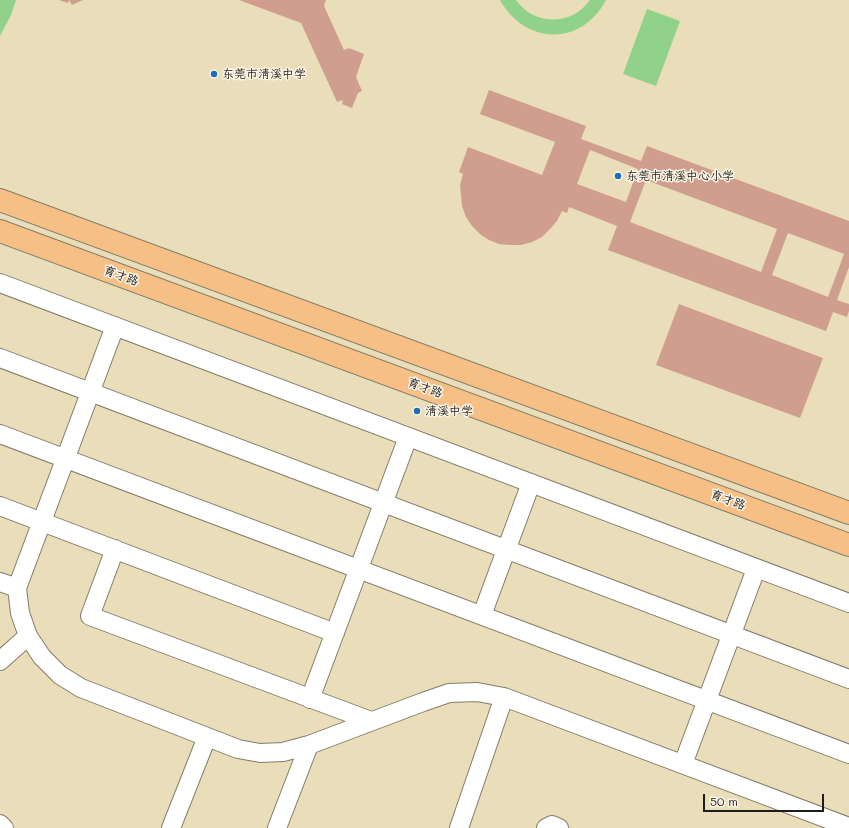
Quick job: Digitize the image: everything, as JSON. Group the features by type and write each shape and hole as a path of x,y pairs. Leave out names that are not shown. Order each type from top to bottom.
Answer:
{"main road":[{"path":"0,200 849,513"},
{"name":"育才路","path":"0,231 849,545"}],"street":[{"path":"0,283 849,604"},
{"path":"115,326 17,588 20,613 28,636 42,657 55,670 81,688 238,749 260,753 283,752 309,745 449,693 477,692 504,697 849,827"},
{"path":"0,358 849,679"},
{"path":"0,434 849,754"},
{"path":"310,699 408,437"},
{"path":"482,615 531,483"},
{"path":"0,506 335,632"},
{"path":"115,550 90,616 371,721"},
{"path":"683,764 756,569"},
{"path":"0,582 17,588"},
{"path":"0,662 28,636"},
{"path":"459,828 504,697"},
{"path":"171,828 206,737"},
{"path":"277,828 309,745"},
{"path":"0,824 4,828"},
{"path":"546,828 552,825 559,828"}],"green space":[{"path":"0,0 16,0 11,15 0,36"},
{"path":"500,0 516,0 524,9 533,15 553,20 573,15 582,9 590,0 606,0 595,15 582,26 568,33 553,34 538,32 524,26 511,15"},
{"path":"647,9 680,21 656,86 623,74"}],"building":[{"path":"59,0 69,0 68,3"},
{"path":"69,0 83,0 72,5"},
{"path":"239,0 326,0 324,6 344,50 349,48 364,54 356,77 362,91 358,93 352,108 342,104 343,100 337,102 301,23"},
{"path":"489,90 586,126 581,139 641,161 647,146 849,221 849,267 837,300 849,304 847,317 833,312 826,331 608,250 617,226 569,207 567,213 562,211 557,221 542,237 532,242 521,245 510,245 499,244 489,240 472,226 466,217 462,206 460,185 463,174 459,172 468,147 542,175 555,142 480,114","holes":["590,150 638,169 626,202 577,184","646,180 777,229 761,272 630,222","788,233 844,254 828,297 772,275"]},
{"path":"679,304 823,358 800,418 656,365"}],"place":[{"name":"东莞市清溪中学","path":"214,74"},
{"name":"东莞市清溪中心小学","path":"618,176"},
{"name":"清溪中学","path":"417,411"}]}
